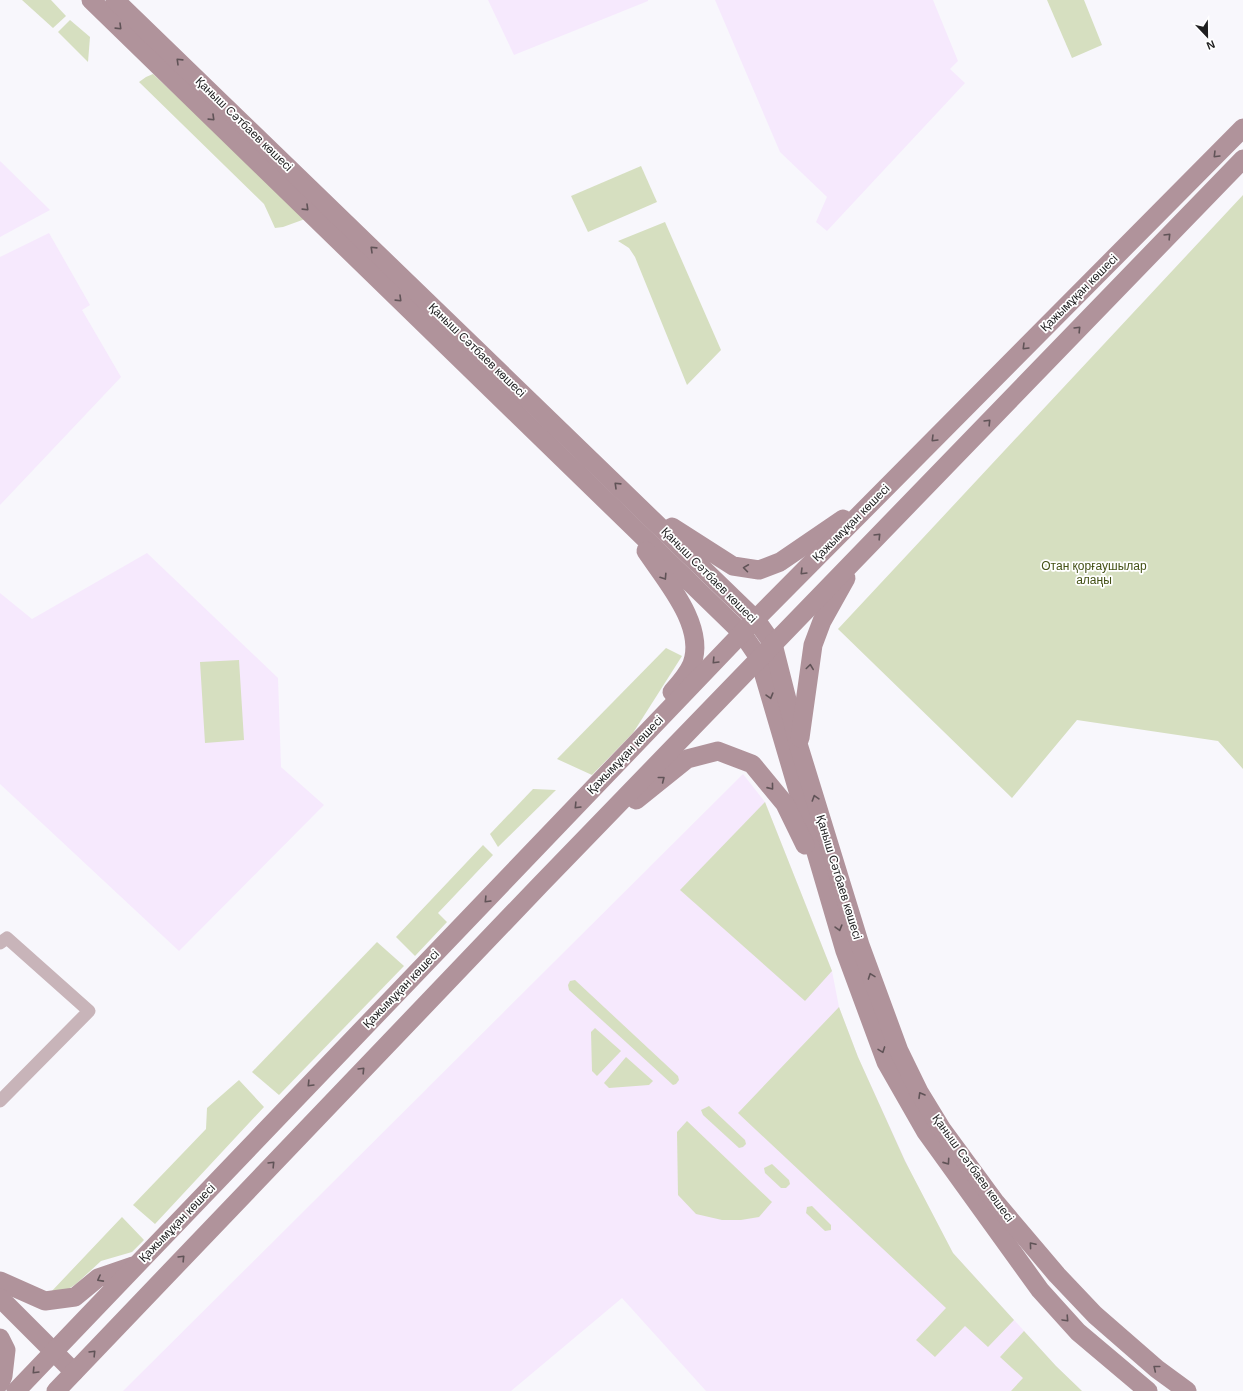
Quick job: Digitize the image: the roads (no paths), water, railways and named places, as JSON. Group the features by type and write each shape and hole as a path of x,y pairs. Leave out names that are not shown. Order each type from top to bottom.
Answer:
{"main road":[{"name":"Қаныш Сәтбаев көшесі","path":"91,0 742,633 759,658 845,951 886,1062 926,1132 1040,1290 1078,1332 1148,1391"},
{"name":"Қаныш Сәтбаев көшесі","path":"115,0 756,620 772,644 799,747 860,945 899,1051 909,1072 941,1128 996,1203 1057,1274 1095,1315 1157,1369 1187,1391"},
{"name":"Қажымұқан көшесі","path":"16,1391 742,633 1243,128"},
{"name":"Қажымұқан көшесі","path":"56,1391 577,846 1243,159"},
{"path":"638,505 733,566 759,570 786,558 886,488"},
{"path":"627,521 690,617 695,651 692,665 632,749"},
{"path":"799,747 813,644 822,621 857,557"},
{"path":"577,846 688,759 718,751 752,764 785,804 829,896"},
{"path":"0,1280 45,1301 75,1297 98,1278 136,1265"},
{"path":"0,1298 54,1350 74,1372"},
{"path":"0,1338 6,1350 3,1376 0,1383"}],"street":[{"path":"0,943 8,938 89,1011 0,1101"}],"park label":[{"name":"Отан қорғаушылар алаңы","path":"1094,573"}]}
